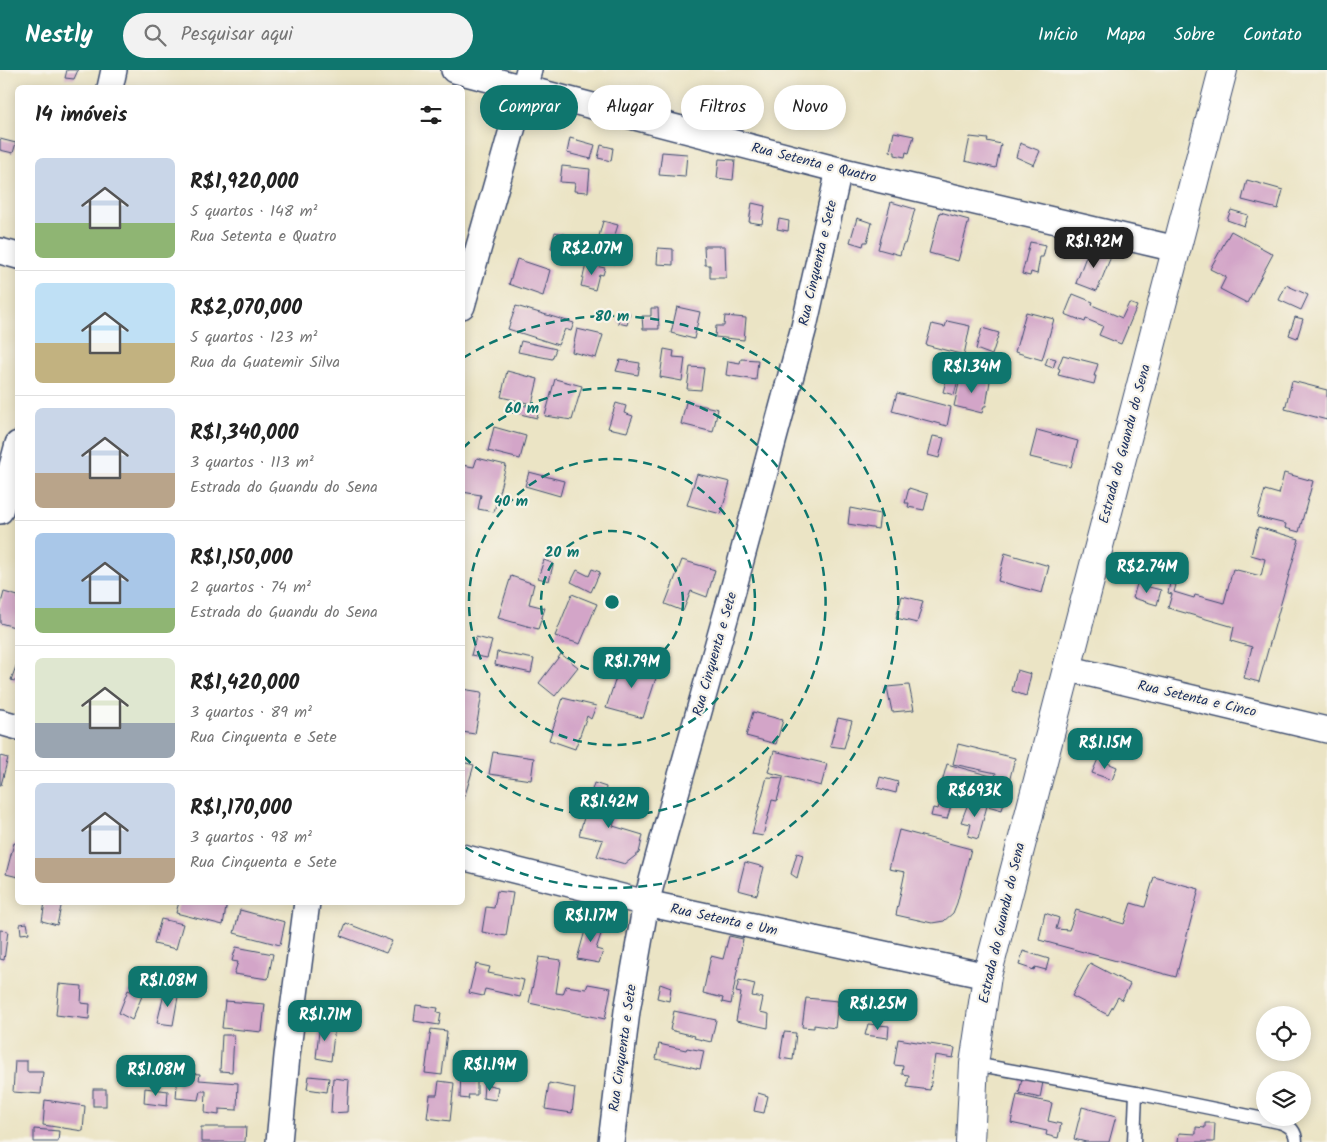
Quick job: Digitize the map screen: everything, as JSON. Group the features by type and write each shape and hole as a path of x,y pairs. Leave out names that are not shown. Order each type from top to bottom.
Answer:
{"main road":[{"name":"Estrada do Guandu do Sena","path":"970,1142 974,1064 987,976 1223,70"}],"street":[{"path":"111,85 114,70"},
{"name":"Rua Setenta e Quatro","path":"454,70 526,80 839,170 1176,248"},
{"path":"465,295 526,80"},
{"name":"Rua Cinquenta e Sete","path":"611,1142 627,1011 646,903 734,590 804,328 839,170"},
{"path":"0,251 15,255"},
{"path":"0,511 15,455"},
{"name":"Rua Setenta e Cinco","path":"1066,668 1327,730"},
{"path":"0,722 15,726"},
{"name":"Rua Setenta e Um","path":"465,858 646,903 987,976"},
{"path":"279,1142 287,1056 308,905"}],"lane":[{"path":"974,1064 1136,1092 1279,1122 1290,1126 1294,1130 1296,1142"},
{"path":"1134,1142 1136,1092"}],"building":[{"path":"67,70 78,70 74,79 65,78"},
{"path":"894,132 914,136 909,153 906,152 905,157 895,155 895,152 890,151"},
{"path":"970,137 988,139 987,141 1001,144 996,168 965,161"},
{"path":"570,138 595,145 591,159 567,153"},
{"path":"0,139 15,143 13,153 0,150"},
{"path":"1020,143 1040,151 1034,165 1016,157"},
{"path":"601,145 613,148 611,161 598,158"},
{"path":"662,152 687,154 685,177 659,175"},
{"path":"719,159 735,160 733,180 717,178"},
{"path":"562,166 590,169 588,192 574,191 575,183 560,182"},
{"path":"1247,180 1283,190 1278,209 1242,200"},
{"path":"891,202 915,209 900,255 878,249"},
{"path":"752,203 765,206 762,224 749,222"},
{"path":"1231,210 1248,215 1244,226 1227,220"},
{"path":"940,212 969,220 958,261 929,253"},
{"path":"857,218 872,223 867,242 864,242 863,246 850,242"},
{"path":"779,219 789,221 788,231 777,229"},
{"path":"603,221 618,225 613,241 625,244 620,260 617,259 615,264 610,262 611,260 594,255"},
{"path":"1231,231 1273,254 1247,303 1220,289 1226,277 1210,269"},
{"path":"555,232 568,235 564,251 551,248"},
{"path":"1030,242 1046,245 1043,257 1040,257 1037,274 1031,272 1030,276 1022,274"},
{"path":"704,246 725,246 726,278 710,278 710,265 705,265"},
{"path":"658,248 673,249 673,265 657,264"},
{"path":"1096,248 1112,254 1097,291 1076,283 1087,254 1093,256"},
{"path":"517,259 550,270 543,296 509,284"},
{"path":"586,264 605,268 603,275 599,274 595,290 581,286"},
{"path":"1286,285 1308,295 1301,310 1279,300"},
{"path":"1073,294 1093,302 1092,305 1122,318 1129,303 1137,306 1121,344 1099,335 1103,326 1086,319 1085,322 1065,314"},
{"path":"516,306 574,323 571,331 565,329 558,345 508,329"},
{"path":"677,307 700,312 694,339 671,333"},
{"path":"651,308 658,308 659,329 643,329 642,316 651,316"},
{"path":"620,311 630,313 627,325 618,323"},
{"path":"1026,312 1054,319 1042,360 1015,352"},
{"path":"725,316 746,318 744,340 715,337 716,326 724,326"},
{"path":"1295,317 1303,319 1297,338 1289,335"},
{"path":"947,321 970,326 964,355 926,345 932,324 945,327"},
{"path":"982,328 999,333 992,355 976,349"},
{"path":"577,329 603,335 596,358 572,352"},
{"path":"521,341 556,349 552,359 518,352"},
{"path":"664,349 674,351 673,357 685,358 682,381 660,377"},
{"path":"1063,355 1098,364 1094,376 1096,376 1094,384 1058,375 1060,369 1058,368"},
{"path":"1048,357 1056,359 1053,368 1045,365"},
{"path":"741,359 758,360 756,380 726,375 728,361 740,363"},
{"path":"620,360 640,363 638,375 616,371"},
{"path":"690,367 704,368 701,390 687,389"},
{"path":"949,370 960,373 954,395 943,392"},
{"path":"507,371 538,379 532,404 501,397"},
{"path":"961,375 990,381 986,406 984,406 982,413 954,406"},
{"path":"555,379 582,386 572,420 545,416"},
{"path":"1292,381 1327,390 1327,420 1285,409"},
{"path":"897,393 951,407 947,426 892,411"},
{"path":"686,402 718,409 713,432 681,424"},
{"path":"616,403 626,406 624,413 633,416 627,432 608,428"},
{"path":"522,405 539,409 537,418 520,414"},
{"path":"494,427 526,436 520,459 488,451"},
{"path":"1037,430 1078,441 1071,467 1030,457"},
{"path":"933,436 944,438 939,458 928,455"},
{"path":"477,458 506,465 494,512 478,509 481,495 465,492 465,466 474,467"},
{"path":"529,472 564,481 560,496 525,486"},
{"path":"1284,473 1313,481 1299,532 1285,528 1286,524 1257,517 1265,490 1279,494"},
{"path":"697,474 730,482 721,514 687,505"},
{"path":"909,488 928,494 924,510 908,507 909,503 905,503"},
{"path":"850,508 880,514 878,529 848,524"},
{"path":"1258,527 1299,539 1259,682 1244,678 1252,647 1231,641 1234,627 1168,608 1172,594 1168,593 1170,583 1176,585 1174,592 1194,598 1195,595 1224,603 1233,569 1261,576 1265,559 1251,555"},
{"path":"1005,553 1049,566 1042,593 998,581"},
{"path":"544,560 553,565 549,581 538,578"},
{"path":"682,560 715,570 707,597 691,591 683,611 665,604"},
{"path":"592,569 600,572 591,592 571,582 577,570 589,576"},
{"path":"511,576 534,584 529,604 545,608 538,629 498,618"},
{"path":"1137,584 1161,590 1157,605 1133,598"},
{"path":"4,592 15,595 15,627 0,623 0,607"},
{"path":"572,594 597,604 580,644 555,636"},
{"path":"902,596 923,601 917,623 896,618"},
{"path":"476,637 492,641 487,658 471,655"},
{"path":"497,652 534,659 531,673 495,665"},
{"path":"561,654 578,667 555,696 539,683"},
{"path":"622,660 658,672 643,718 606,708"},
{"path":"15,669 15,681 11,680"},
{"path":"1017,670 1031,674 1026,696 1012,691"},
{"path":"909,685 914,710 892,712 887,687"},
{"path":"465,689 481,692 482,694 475,734 465,732"},
{"path":"563,698 596,706 591,719 587,716 575,749 549,740"},
{"path":"753,712 783,720 776,744 746,736"},
{"path":"838,718 852,721 844,748 830,746"},
{"path":"958,744 1015,758 1002,810 988,806 996,773 953,764"},
{"path":"774,751 827,764 821,786 768,772"},
{"path":"493,752 534,758 531,780 489,774"},
{"path":"0,756 8,758 1,785 0,785"},
{"path":"1098,759 1117,767 1112,780 1092,773"},
{"path":"465,763 474,765 465,795"},
{"path":"947,764 991,776 984,801 940,789"},
{"path":"767,777 783,778 777,801 772,800 763,836 752,834"},
{"path":"880,777 898,782 896,793 877,788"},
{"path":"594,783 606,787 604,800 620,804 613,826 643,835 639,853 625,864 597,856 603,840 579,835"},
{"path":"969,801 987,806 978,839 968,836 971,824 961,822"},
{"path":"940,802 951,806 947,819 931,816 933,808 938,809"},
{"path":"899,830 971,849 957,903 953,913 944,921 932,923 896,915 905,872 889,869"},
{"path":"14,843 15,843 15,876 6,874"},
{"path":"797,853 803,855 797,878 791,874"},
{"path":"745,862 764,867 757,895 738,890"},
{"path":"1154,877 1199,889 1176,977 1039,940 1045,913 1059,918 1056,929 1069,930 1076,910 1124,924 1131,903 1145,907"},
{"path":"497,891 513,893 506,936 482,932 486,907 494,908"},
{"path":"586,899 612,904 608,920 588,916 590,908 584,907"},
{"path":"45,905 61,905 57,925 42,921"},
{"path":"178,905 226,905 223,925 176,913"},
{"path":"240,910 285,922 280,945 234,933"},
{"path":"161,919 183,924 176,949 154,944"},
{"path":"588,920 604,925 596,949 603,951 599,963 577,959"},
{"path":"27,923 29,933 21,934 20,924"},
{"path":"346,923 392,941 386,953 341,936"},
{"path":"0,930 8,931 4,960 0,959"},
{"path":"729,936 743,939 731,1004 722,1002 723,998 703,993 711,956 723,959"},
{"path":"236,947 273,954 268,979 234,974 238,962 232,961"},
{"path":"1023,951 1049,959 1046,970 1035,967 1034,970 1019,965"},
{"path":"539,957 561,960 556,993 563,994 566,986 586,989 588,984 611,988 605,1019 529,1003"},
{"path":"1090,963 1130,984 1122,1000 1118,997 1108,1015 1072,996"},
{"path":"476,964 490,967 488,973 524,980 520,997 485,989 483,996 469,993"},
{"path":"739,980 755,984 752,996 763,998 760,1012 769,1014 768,1028 736,1021 741,993 736,992"},
{"path":"59,984 82,986 81,1003 90,1004 89,1019 56,1015"},
{"path":"660,984 671,988 669,1001 657,998"},
{"path":"128,990 142,996 132,1020 119,1013"},
{"path":"165,990 179,991 173,1025 157,1023"},
{"path":"806,998 838,1001 835,1028 814,1025 814,1028 802,1027"},
{"path":"225,1001 265,1004 262,1032 222,1028"},
{"path":"416,1005 438,1008 437,1012 441,1013 439,1025 414,1021"},
{"path":"674,1011 716,1020 711,1042 670,1030"},
{"path":"320,1022 335,1025 331,1061 316,1058"},
{"path":"868,1024 889,1026 888,1038 865,1035"},
{"path":"431,1029 447,1031 442,1075 425,1073"},
{"path":"784,1032 796,1033 793,1060 780,1058"},
{"path":"222,1035 234,1035 232,1072 220,1071"},
{"path":"898,1039 955,1048 953,1058 935,1055 930,1090 907,1087 909,1075 902,1074 903,1066 894,1065"},
{"path":"659,1044 686,1050 687,1048 704,1051 700,1069 656,1059"},
{"path":"15,1061 27,1061 27,1072 43,1072 41,1094 13,1092"},
{"path":"461,1070 477,1070 477,1095 468,1095 469,1099 460,1098"},
{"path":"178,1072 200,1074 199,1080 238,1083 237,1110 219,1109 219,1115 205,1113 206,1091 200,1091 198,1100 176,1098"},
{"path":"309,1076 329,1078 327,1092 307,1089"},
{"path":"333,1078 349,1080 347,1112 331,1113"},
{"path":"1022,1078 1043,1082 1040,1098 1019,1093"},
{"path":"439,1081 454,1083 450,1121 427,1118 430,1095 437,1095"},
{"path":"549,1083 575,1088 572,1113 545,1109"},
{"path":"484,1084 498,1087 496,1100 483,1098"},
{"path":"145,1088 168,1091 167,1106 144,1103"},
{"path":"93,1089 106,1089 106,1106 93,1106"},
{"path":"758,1093 768,1096 764,1113 754,1111"},
{"path":"1017,1095 1052,1103 1048,1121 1061,1124 1058,1138 1046,1135 1047,1131 1011,1123"},
{"path":"45,1100 85,1106 83,1131 43,1125"},
{"path":"1082,1107 1116,1116 1109,1142 1086,1142 1074,1139"},
{"path":"1205,1123 1215,1123 1214,1142 1178,1142 1179,1133 1196,1134 1196,1127 1205,1128"},
{"path":"201,1127 246,1127 245,1142 201,1142"},
{"path":"34,1129 59,1131 58,1142 34,1142"}]}
